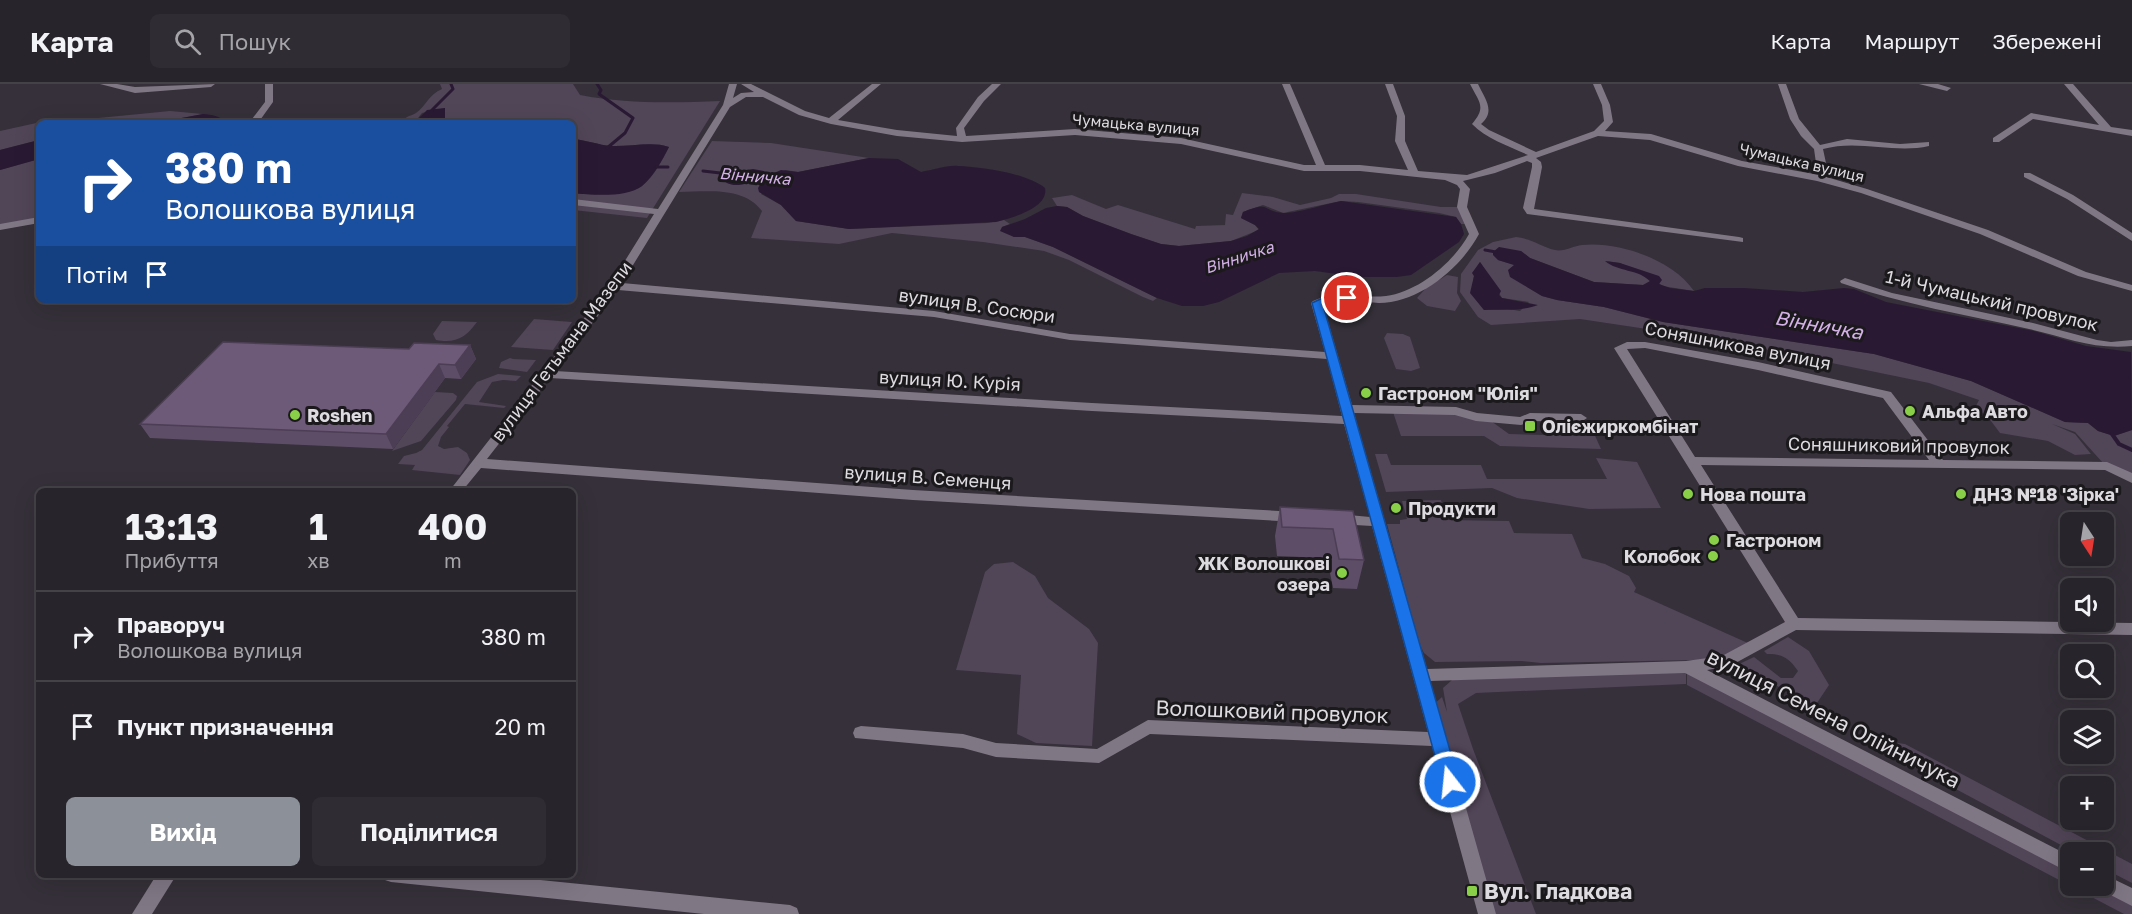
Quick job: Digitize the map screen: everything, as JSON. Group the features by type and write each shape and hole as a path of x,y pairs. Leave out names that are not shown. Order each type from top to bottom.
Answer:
{"street":[{"path":"104,84 135,90 211,84"},
{"path":"255,120 269,102 270,84"},
{"name":"вулиця Гетьмана Мазепи","path":"458,488 615,286 727,105 733,84"},
{"name":"Чумацька вулиця","path":"745,84 802,113 831,121 897,133 962,139 1075,132 1181,141 1292,166 1415,175 1467,178 1597,133 1651,138 1741,164 1818,178 1984,232 2082,274 2132,288"},
{"path":"831,121 877,84"},
{"path":"962,139 960,128 981,99 998,84"},
{"path":"1286,84 1321,167"},
{"path":"1389,84 1401,116 1400,141 1415,175"},
{"path":"1474,84 1486,109 1484,117 1476,124 1486,132 1532,156 1536,162 1537,167 1527,208 1531,212 1739,240"},
{"path":"1597,133 1609,122 1606,105 1598,86 1608,84"},
{"path":"1782,84 1795,122 1808,140 1818,148 1821,164 1818,178"},
{"path":"1923,84 1947,88"},
{"path":"2068,84 2108,129"},
{"path":"727,105 744,95 766,95"},
{"path":"1996,140 2031,116 2132,133"},
{"path":"1818,148 1838,141 1906,147 1926,144"},
{"path":"2027,175 2070,197 2132,238"},
{"path":"1440,176 1460,183 1465,189 1462,207 1474,234 1463,254 1411,292 1396,297 1333,298 1317,303 1334,356 1377,522 1487,914"},
{"path":"576,202 659,212"},
{"path":"0,227 36,221"},
{"name":"1-й Чумацький провулок","path":"1845,281 1889,297 2033,326 2096,343 2111,345 2132,343"},
{"name":"вулиця В. Сосюри","path":"615,286 934,314 1070,337 1334,356"},
{"name":"Соняшникова вулиця","path":"1794,624 1620,348 1627,345 1645,345 1758,366 1887,395 1939,464"},
{"name":"вулиця Ю. Курія","path":"548,374 1080,406 1349,414 1456,411 1476,417 1521,421 1530,417 1581,418"},
{"name":"Соняшниковий провулок","path":"1691,461 2107,466 2132,479"},
{"name":"вулиця В. Семенця","path":"477,463 913,495 1377,522"},
{"path":"1687,667 1725,662 1794,624 2132,629"},
{"name":"вулиця Семена Олійничука","path":"1420,675 1687,667 2060,860"},
{"name":"Волошковий провулок","path":"861,733 963,741 996,750 1099,756 1148,727 1438,739"},
{"path":"141,914 165,878"},
{"path":"431,878 790,914"},
{"path":"2114,888 2132,897"}],"shaded area":[{"path":"440,84 573,84 580,95 615,100 720,101 647,218 576,210 576,193 609,194 636,189 654,173 669,147 648,144 611,146 576,140 576,120 445,120 445,108 422,113 416,120 403,120 416,113 442,89"},
{"path":"170,111 203,114 172,120 78,120"},
{"path":"59,118 78,120 50,120"},
{"path":"36,123 36,141 0,150 0,131"},
{"path":"712,141 771,143 869,158 798,172 785,170 761,194 781,205 796,221 849,229 987,223 1004,220 1010,224 1002,227 1014,237 1025,237 1053,247 1157,298 1153,301 1143,297 1069,260 1044,251 892,233 839,244 751,238 762,211 745,197 713,191 679,192"},
{"path":"36,160 36,223 0,229 0,170"},
{"path":"1242,193 1273,197 1300,205 1339,194 1356,194 1441,207 1462,207 1470,224 1461,224 1456,217 1439,213 1358,202 1341,201 1283,213 1263,205 1243,212 1241,218 1255,225 1259,230 1231,241 1179,246 1161,244 1083,216 1067,207 1057,206 1052,198 1072,195 1106,209 1118,205 1195,229 1196,226 1225,225 1226,214 1233,215"},
{"path":"1516,237 1558,250 1582,245 1612,246 1659,262 1673,270 1694,291 1662,286 1659,283 1620,263 1606,261 1641,274 1650,281 1649,283 1643,285 1594,282 1530,258 1521,251 1498,260 1515,265 1527,287 1542,296 1604,307 1663,322 1874,354 1971,381 2065,422 2088,423 2098,431 2114,436 2132,430 2132,477 2103,463 2075,432 2052,424 2075,434 2091,454 2075,455 2048,441 2000,433 1988,417 1975,408 1979,400 1929,383 1720,340 1580,319 1491,325 1478,317 1460,292 1461,274 1478,250 1493,242","holes":["1480,262 1502,298 1529,302 1520,311 1484,310 1471,293 1473,273"]},
{"path":"1447,275 1458,277 1457,293 1461,301 1455,311 1427,306 1417,298 1426,288"},
{"path":"534,319 572,322 553,350 511,347"},
{"path":"442,321 477,322 460,338 443,341 436,340 433,334"},
{"path":"1387,333 1410,337 1420,368 1411,371 1396,369 1384,338"},
{"path":"510,358 536,360 527,372 499,368 501,362"},
{"path":"498,374 521,376 516,381 492,382 479,402 506,406 504,408 465,404 441,437 438,446 444,449 458,447 467,453 470,460 460,475 412,470 415,465 398,464 404,456 422,450 477,382"},
{"path":"435,392 453,393 457,396 456,400 421,441 392,451"},
{"path":"1393,412 1456,413 1491,421 1509,434 1547,435 1540,419 1588,420 1601,449 1500,446 1484,436 1401,436"},
{"path":"1375,454 1387,454 1391,465 1481,465 1487,479 1607,479 1596,458 1637,462 1661,508 1589,509 1517,498 1492,488 1386,492"},
{"path":"1441,500 1447,520 1509,521 1514,533 1572,534 1582,558 1605,564 1629,576 1636,588 1634,592 1750,644 1726,657 1698,660 1541,663 1522,661 1435,662 1424,653 1419,643 1387,524 1400,524 1400,520 1407,519 1402,501"},
{"path":"1013,562 1035,576 1048,598 1089,629 1098,643 1092,746 1036,743 1017,734 1021,675 956,670 985,572 994,564"},
{"path":"1788,637 1809,651 1829,685 1815,706 1737,665 1754,657 1781,678 1793,678 1798,671 1792,663 1781,656 1767,654 1764,651"},
{"path":"1686,668 1686,684 1476,693 1458,704 1536,914 1487,914 1431,707 1442,697 1447,712 1443,688 1452,680"},
{"path":"1687,668 2060,860 2060,880 1687,685"},
{"path":"1898,743 1905,744 2060,826 2060,830 2068,830 2090,842 2060,842 2060,845 1892,755"},
{"path":"2114,854 2132,864 2132,883 2114,874"},
{"path":"2114,890 2132,898 2132,914 2124,914 2090,896 2114,896"}],"water":[{"path":"445,108 445,120 417,120 427,110"},
{"path":"203,114 213,115 223,120 171,120"},
{"path":"576,140 611,146 648,144 669,147 650,178 636,190 609,195 576,193"},
{"path":"36,141 36,160 0,170 0,150"},
{"path":"869,158 898,159 921,172 954,166 1003,172 1037,183 1045,188 1045,195 1028,211 996,222 849,229 796,221 781,205 759,192 758,188 763,180 761,179 736,185 726,183 722,179 728,173 753,169 764,171 765,177 781,170 798,172"},
{"path":"1341,201 1456,217 1464,234 1459,242 1411,275 1359,277 1315,271 1279,273 1219,302 1203,306 1182,306 1157,298 1053,247 1000,231 1002,227 1046,208 1057,206 1067,207 1083,216 1161,244 1179,246 1231,241 1247,236 1259,229 1241,218 1243,212 1258,207 1290,213"},
{"path":"1499,247 1521,251 1530,258 1594,282 1643,285 1650,281 1640,274 1610,265 1605,261 1620,263 1659,276 1662,280 1659,284 1670,288 1694,291 1705,288 1803,292 1854,289 1886,302 2034,331 2086,346 2131,352 2132,430 2114,436 2098,431 2088,423 2065,422 1971,381 1874,354 1663,322 1604,307 1542,296 1510,277 1508,270 1514,265 1498,260 1493,255"},
{"path":"1480,262 1501,291 1499,295 1502,298 1538,305 1518,309 1484,310 1470,293 1474,276 1472,273"}],"building":[{"name":"Roshen","path":"223,342 409,349 414,343 470,345 455,365 439,364 386,434 140,424"},
{"path":"1280,507 1353,511 1364,560 1339,559 1333,529 1282,527"}],"waterway":[{"path":"429,120 432,110 453,89 451,84"},
{"path":"597,84 601,90 599,94 633,118 625,133 607,148"},
{"path":"655,167 668,167"},
{"name":"Вінничка","path":"703,171 729,174"},
{"name":"Вінничка","path":"1485,250 1496,252"},
{"name":"Вінничка","path":"2112,434 2119,444 2132,450"}],"place":[{"name":"Гастроном \"Юлія\"","path":"1366,393"},
{"name":"Альфа Авто","path":"1910,411"},
{"name":"Roshen","path":"295,415"},
{"name":"Олієжиркомбінат","path":"1530,426"},
{"name":"Нова пошта","path":"1688,494"},
{"name":"ДНЗ №18 'Зірка'","path":"1961,494"},
{"name":"Продукти","path":"1396,508"},
{"name":"Гастроном","path":"1714,540"},
{"name":"Колобок","path":"1713,556"},
{"name":"ЖК Волошкові озера","path":"1342,573"},
{"name":"Вул. Гладкова","path":"1472,891"}],"route":[{"path":"1347,298 1323,299 1317,303 1334,356 1450,782"}]}
